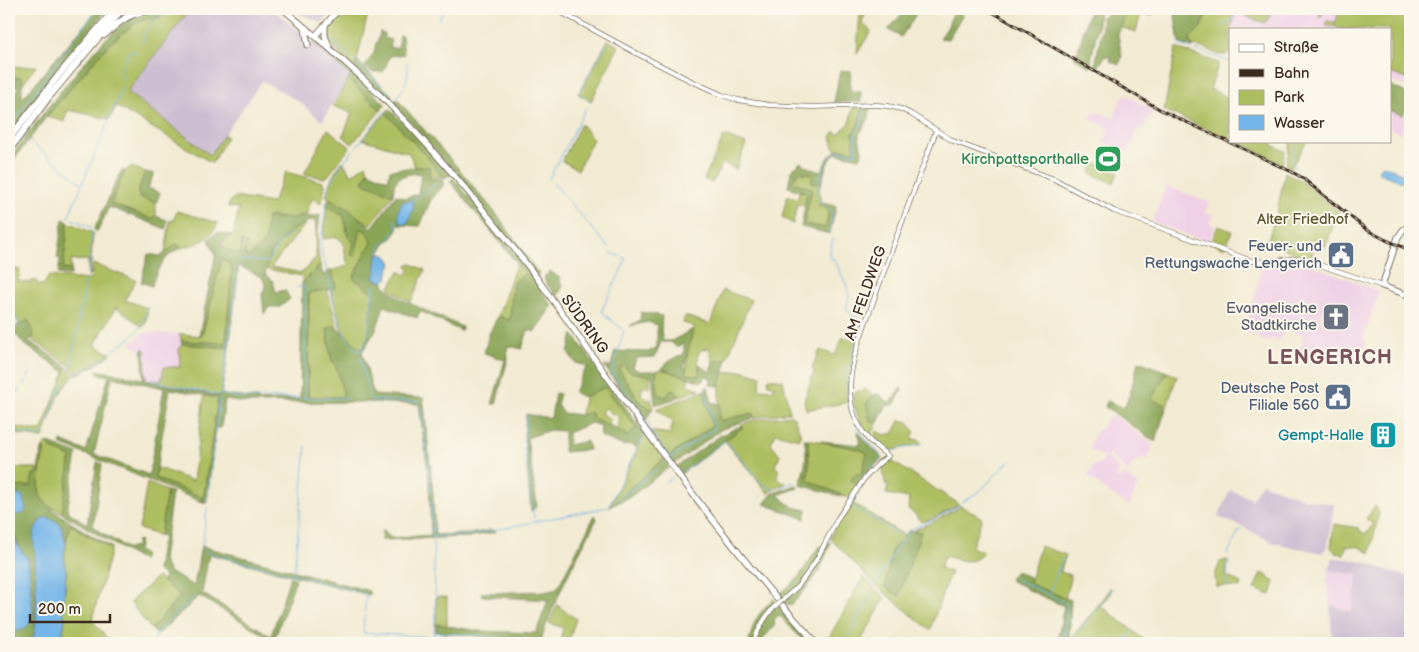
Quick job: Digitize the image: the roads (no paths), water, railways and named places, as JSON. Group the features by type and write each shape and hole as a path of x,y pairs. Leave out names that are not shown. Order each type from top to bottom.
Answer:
{"highway":[{"path":"9,139 113,9"},
{"path":"9,150 48,98 122,9"},
{"path":"93,43 132,14 142,10 156,9"}],"main road":[{"name":"SÜDRING","path":"283,9 384,99 458,180 534,274 693,495 744,560 816,643"},
{"path":"315,36 339,9"},
{"path":"304,26 308,45"},
{"path":"325,26 325,36 330,49"},
{"path":"1410,225 1402,230 1398,237 1382,286 1410,296"}],"street":[{"path":"555,9 684,78 738,100 797,107 869,105 901,109 953,141 1056,180 1114,211 1247,259 1258,262 1291,259 1305,260 1382,286"},
{"name":"AM FELDWEG","path":"753,643 763,620 798,586 807,574 838,518 864,479 888,456 869,440 854,415 849,388 852,368 882,274 936,131"}],"water":[{"path":"1383,165 1410,177 1410,185 1379,173 1379,168"},
{"path":"412,200 414,207 408,222 403,224 399,221 398,213 402,202"},
{"path":"379,253 387,256 392,263 387,279 384,282 374,278"},
{"path":"14,493 23,497 26,509 23,514 12,515 12,529 19,548 28,559 33,614 30,623 25,629 9,631 9,494"},
{"path":"47,517 56,521 61,526 66,543 63,610 65,619 61,643 32,643 36,622 34,537 38,524"}],"waterway":[{"path":"9,127 97,9"},
{"path":"142,43 153,21 188,9"},
{"path":"438,20 445,9"},
{"path":"1222,27 1226,23 1233,21 1235,12 1238,9"},
{"path":"332,40 392,95"},
{"path":"590,101 579,93 607,43"},
{"path":"1178,44 1192,49"},
{"path":"1196,50 1229,62"},
{"path":"68,218 125,81 120,72 129,52 137,51"},
{"path":"405,85 408,73 407,63"},
{"path":"395,100 404,88"},
{"path":"549,179 586,108"},
{"path":"818,192 820,176 822,176 824,165 834,152 857,153 854,136 860,125 864,108"},
{"path":"357,146 385,111"},
{"path":"27,139 81,183"},
{"path":"1296,146 1291,163 1297,168"},
{"path":"327,195 341,166 353,150"},
{"path":"413,200 439,182"},
{"path":"553,183 609,248"},
{"path":"817,193 821,203 833,212 830,234"},
{"path":"321,241 327,200"},
{"path":"72,219 92,229"},
{"path":"395,220 398,228"},
{"path":"379,253 381,244 388,240 395,231"},
{"path":"88,276 92,232"},
{"path":"240,262 242,260 268,262 278,245 292,233"},
{"path":"833,239 829,255 831,259 835,259 847,287 849,296 846,309 863,322 857,339"},
{"path":"321,243 322,255 328,274"},
{"path":"611,253 626,260 602,310 624,331 612,372 671,458 714,429 705,390"},
{"path":"221,396 239,264"},
{"path":"329,277 343,330 353,347 360,351"},
{"path":"70,370 86,280"},
{"path":"360,352 368,335 374,281"},
{"path":"296,287 304,286"},
{"path":"305,288 305,398"},
{"path":"9,301 20,326"},
{"path":"134,335 143,323 147,309"},
{"path":"9,332 17,327"},
{"path":"120,345 132,337"},
{"path":"850,361 856,341"},
{"path":"74,372 91,367 118,347"},
{"path":"360,356 370,400 419,402 421,404"},
{"path":"848,401 847,380 849,364"},
{"path":"9,389 18,393 31,372"},
{"path":"149,380 219,395"},
{"path":"45,429 65,381"},
{"path":"223,395 259,398"},
{"path":"263,398 300,398"},
{"path":"303,398 347,398"},
{"path":"207,501 219,399"},
{"path":"421,407 431,493"},
{"path":"849,408 859,431 881,456 871,467"},
{"path":"527,415 524,441 534,518"},
{"path":"9,431 41,436 45,431"},
{"path":"624,474 644,436"},
{"path":"682,471 725,441 757,477"},
{"path":"888,452 921,444"},
{"path":"294,574 306,446"},
{"path":"963,502 981,490 1011,459"},
{"path":"610,506 657,470"},
{"path":"609,505 623,477"},
{"path":"665,481 673,477"},
{"path":"758,479 771,489 795,482"},
{"path":"860,491 851,505 904,538 875,585"},
{"path":"431,497 433,538"},
{"path":"905,537 913,528 933,520 960,505"},
{"path":"533,522 608,507"},
{"path":"203,551 207,508"},
{"path":"432,537 468,535 530,523"},
{"path":"1227,555 1240,529"},
{"path":"433,542 436,612 433,643"},
{"path":"205,552 364,593 366,595 363,633 434,637"},
{"path":"1048,595 1063,558"},
{"path":"1226,586 1229,561"},
{"path":"1016,579 1067,604 1062,643"},
{"path":"845,643 874,589"},
{"path":"1069,643 1109,595 1111,589"},
{"path":"155,638 156,633 194,597"},
{"path":"1063,641 1066,636 1065,626"},
{"path":"1123,643 1134,630"},
{"path":"434,632 539,641"},
{"path":"154,643 155,639"}],"railway":[{"path":"987,9 1161,110 1301,177 1367,230 1410,250"}],"place":[{"name":"Kirchpattsporthalle","path":"1108,159"},
{"name":"Feuer- und Rettungswache Lengerich","path":"1341,255"},
{"name":"Evangelische Stadtkirche","path":"1336,317"},
{"name":"Deutsche Post Filiale 560","path":"1338,397"},
{"name":"Gempt-Halle","path":"1383,435"}],"district":[{"name":"LENGERICH","path":"1330,357"}],"park label":[{"name":"Alter Friedhof","path":"1303,219"}]}
